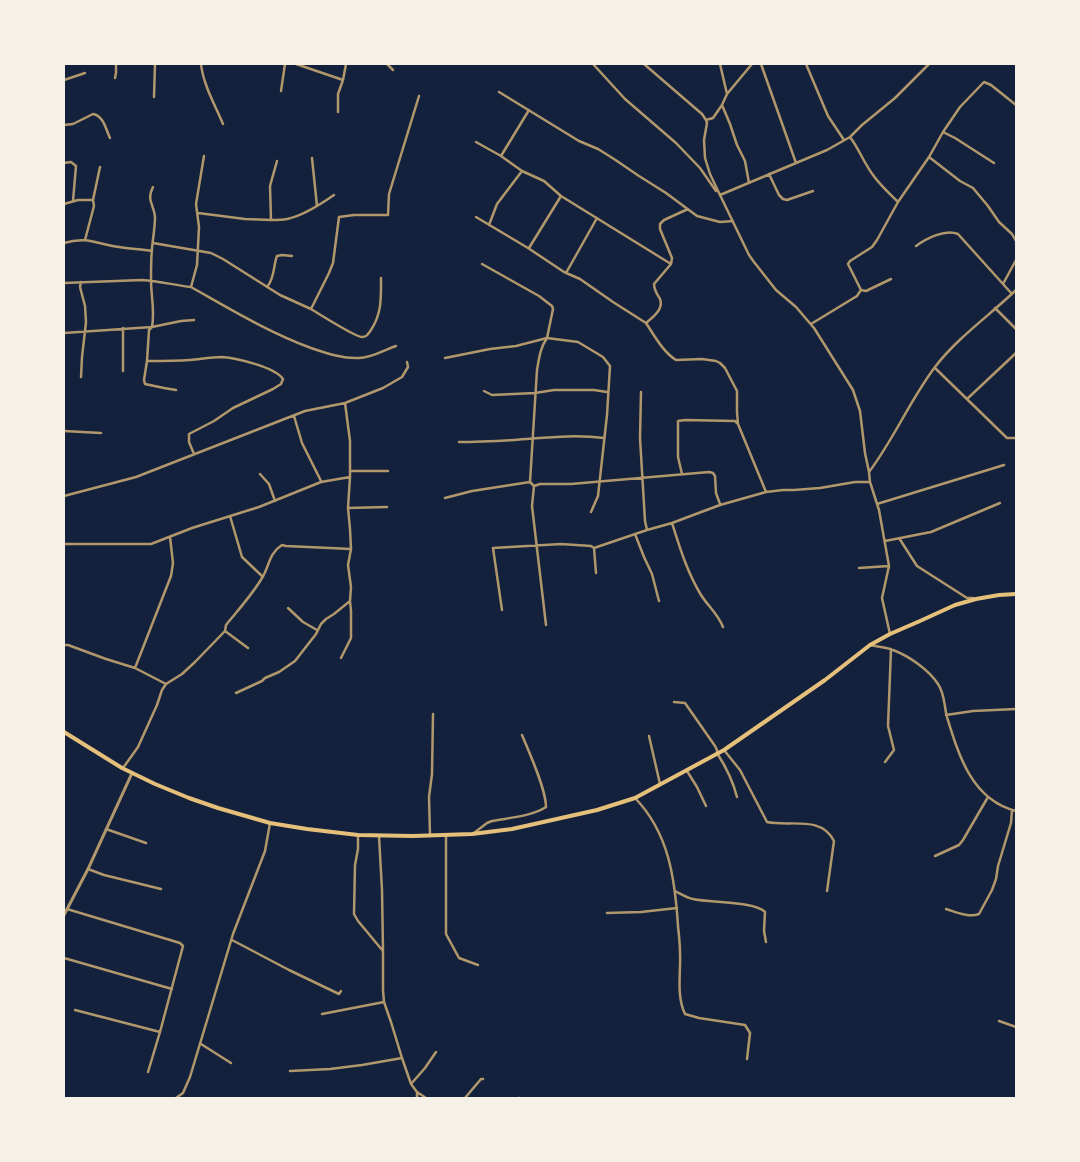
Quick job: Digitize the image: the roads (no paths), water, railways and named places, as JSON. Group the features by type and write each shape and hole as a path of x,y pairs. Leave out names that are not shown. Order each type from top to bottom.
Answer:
{"highway":[{"path":"64,732 122,768 155,784 218,808 270,823 358,835 472,834 512,829 597,810 635,798 724,750 825,680 870,645 890,634 955,605 976,599 1016,594"}],"street":[{"path":"115,78 116,64"},
{"path":"154,97 155,64"},
{"path":"201,64 211,96 223,124"},
{"path":"281,91 284,64"},
{"path":"296,64 343,80"},
{"path":"338,112 338,94 346,64"},
{"path":"387,64 393,70"},
{"path":"593,64 625,99 676,143 700,168 720,195"},
{"path":"644,64 702,114 706,120 705,158 720,195 754,262 776,290 796,307 811,324 854,390 860,411 870,482 877,504 889,566 882,598 890,634"},
{"path":"720,64 727,94"},
{"path":"706,120 713,118 727,94 752,64"},
{"path":"761,64 796,163"},
{"path":"807,64 828,116 844,140"},
{"path":"720,195 827,150 844,140 895,98 929,64"},
{"path":"64,80 85,73"},
{"path":"861,290 848,264 872,247 877,240 898,202 960,107 984,82 991,85 1016,105"},
{"path":"500,92 579,141 614,159 697,216 720,222 733,221"},
{"path":"311,309 333,263 339,217 388,215 389,194 419,96"},
{"path":"722,105 745,161 749,183"},
{"path":"501,156 529,110"},
{"path":"64,125 73,124 93,114 97,114 100,116 110,138"},
{"path":"943,132 994,163"},
{"path":"850,136 879,184 898,202"},
{"path":"476,142 522,171 544,181 561,196 671,264"},
{"path":"191,287 197,265 199,238 196,204 204,156"},
{"path":"929,157 960,181 973,188 1016,241"},
{"path":"312,158 317,206"},
{"path":"271,220 270,186 277,161"},
{"path":"64,163 71,162 76,166 72,201"},
{"path":"85,240 94,206 93,200 100,167"},
{"path":"489,225 497,204 522,171"},
{"path":"769,174 783,199 788,200 813,192"},
{"path":"153,187 150,198 155,214 151,280 154,313 152,327 148,335 144,380 145,384 176,390"},
{"path":"198,213 245,220 289,218 317,206 334,195"},
{"path":"528,248 561,196"},
{"path":"64,204 85,199 93,200"},
{"path":"646,323 661,307 654,284 671,264 672,258 660,230 660,224 664,220 688,209"},
{"path":"476,217 566,273 580,279 646,323 672,358 716,361 725,368 738,391 736,412 738,424 766,492"},
{"path":"566,273 597,217"},
{"path":"916,246 923,240 933,236 952,232 958,234 1012,294"},
{"path":"64,243 85,240 152,251"},
{"path":"153,243 211,253 280,295 311,309 363,337 367,336 376,322 381,306 381,278"},
{"path":"267,287 270,283 277,256 292,256"},
{"path":"1003,284 1016,260"},
{"path":"482,264 539,296 552,306 553,309 547,338 543,343 537,370 530,482 534,486"},
{"path":"861,290 866,291 891,279"},
{"path":"64,283 151,280 191,287 271,331 328,354 349,358 363,358 396,346"},
{"path":"81,377 86,322 80,287 82,282"},
{"path":"811,324 857,296 861,290"},
{"path":"869,472 883,454 914,399 935,368 955,344 1016,290"},
{"path":"995,308 1016,330"},
{"path":"64,332 152,327 194,320"},
{"path":"123,328 123,371"},
{"path":"445,358 516,346 547,338 578,342 603,356 610,366 607,415 598,496 591,512"},
{"path":"967,399 1016,353"},
{"path":"147,361 229,358 266,368 280,374 283,379 281,384 273,389 233,408 214,421 189,434 194,454"},
{"path":"64,496 125,481 305,411 345,403 396,381 405,373 408,367 407,362"},
{"path":"935,368 1007,438 1016,438"},
{"path":"484,391 492,395 554,390 608,392"},
{"path":"641,392 640,438 647,530"},
{"path":"341,658 351,638 351,587 348,564 350,549 348,508 350,471 345,403"},
{"path":"294,416 302,443 321,482"},
{"path":"682,474 678,456 678,421 731,421 738,424"},
{"path":"64,431 100,433"},
{"path":"460,442 565,436 604,438"},
{"path":"877,504 1004,465"},
{"path":"350,471 388,471"},
{"path":"534,486 540,484 571,484 713,472 716,493 720,504"},
{"path":"260,474 269,484 275,501"},
{"path":"64,544 151,544 192,528 275,501 321,482 350,477"},
{"path":"445,498 472,491 530,482"},
{"path":"502,610 493,548 561,544 591,546 594,548 672,523 720,504 766,492 870,482"},
{"path":"534,486 532,506 546,624"},
{"path":"885,541 931,532 1000,503"},
{"path":"348,508 387,507"},
{"path":"230,516 242,557 263,577"},
{"path":"672,523 687,570 723,627"},
{"path":"635,534 652,574 659,601"},
{"path":"135,668 171,576 173,563 170,537"},
{"path":"899,538 918,566 967,598 976,599"},
{"path":"122,768 138,747 166,684 182,674 224,631 263,577 270,558 277,548 282,545 350,549"},
{"path":"594,548 596,573"},
{"path":"859,568 889,566"},
{"path":"236,693 279,672 295,661 326,619 350,601"},
{"path":"288,608 303,622 317,630"},
{"path":"224,631 248,648"},
{"path":"64,645 135,668 166,684"},
{"path":"870,645 892,649 914,660 938,684 957,748 973,781 981,792 1000,805 1014,811 996,879 979,914 975,916 968,915 946,908"},
{"path":"885,762 894,750 888,726 892,649"},
{"path":"674,702 685,703 715,746 717,754 732,782 736,797"},
{"path":"946,715 973,711 1016,709"},
{"path":"430,835 429,797 432,774 434,714"},
{"path":"472,834 492,821 530,813 546,807 540,781 522,735"},
{"path":"648,736 660,784"},
{"path":"724,750 740,770 767,822 773,824 804,823 826,830 831,835 834,842 827,891"},
{"path":"686,769 706,806"},
{"path":"64,915 88,869 132,773"},
{"path":"935,856 959,845 988,797"},
{"path":"635,798 657,827 671,867 677,908 682,1008 685,1014 699,1018 745,1025 750,1033 748,1060"},
{"path":"176,1098 183,1093 187,1086 232,939 265,851 270,823"},
{"path":"106,829 146,843"},
{"path":"358,835 354,914 358,922 382,951"},
{"path":"379,835 384,1002 411,1084 417,1092 426,1098"},
{"path":"446,835 446,934 459,958 478,965"},
{"path":"88,869 161,889"},
{"path":"675,891 692,899 762,908 765,912 764,931 766,942"},
{"path":"607,913 677,908"},
{"path":"67,909 182,944 183,949 148,1072"},
{"path":"232,939 339,994 341,991"},
{"path":"64,958 172,989"},
{"path":"322,1014 384,1002"},
{"path":"75,1010 160,1032"},
{"path":"999,1021 1016,1027"},
{"path":"200,1043 230,1064"},
{"path":"411,1084 436,1052"},
{"path":"290,1071 330,1069 402,1058"},
{"path":"465,1098 483,1079"},
{"path":"417,1092 417,1098"}]}
